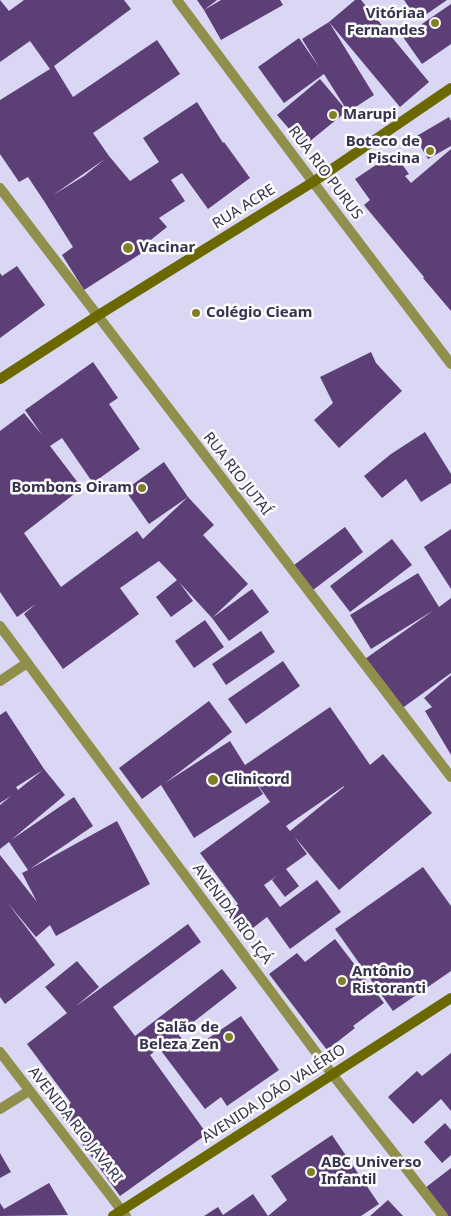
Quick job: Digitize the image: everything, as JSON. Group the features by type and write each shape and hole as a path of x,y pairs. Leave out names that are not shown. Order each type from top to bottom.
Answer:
{"street":[{"name":"RUA RIO PURUS","path":"177,0 451,364"},
{"name":"RUA ACRE","path":"0,379 97,316 313,182 451,88"},
{"name":"RUA RIO JUTAÍ","path":"0,188 451,776"},
{"name":"AVENIDA RIO IÇÁ","path":"0,626 332,1074 443,1216"},
{"path":"0,682 27,663"},
{"name":"AVENIDA JOÃO VALÉRIO","path":"120,1214 451,998"},
{"name":"AVENIDA RIO JAVARI","path":"2,1058 29,1091 120,1214"},
{"path":"0,1109 29,1091"}],"building":[{"path":"0,0 9,11 24,0 124,0 131,9 54,66 73,97 157,40 180,74 93,133 109,156 130,181 159,162 143,138 197,102 223,143 250,178 208,209 182,173 171,180 185,201 159,218 167,227 142,247 145,251 84,290 62,255 73,247 28,177 19,182 0,154 0,100 50,69 30,41 0,62","holes":["105,159 84,176 53,195"]},
{"path":"197,0 217,0 204,10"},
{"path":"221,0 280,0 283,5 221,40 204,10"},
{"path":"355,0 361,0 429,82 400,107 329,22"},
{"path":"404,0 447,0 418,20"},
{"path":"451,4 451,44 422,64 403,37"},
{"path":"329,22 374,95 348,112 324,74 284,103 258,67 299,38 319,67 302,39"},
{"path":"320,79 347,111 304,146 277,115"},
{"path":"449,117 451,121 451,146 428,159 415,137"},
{"path":"451,149 451,311 364,205 370,200 355,179 394,153 409,174 405,176 411,183"},
{"path":"17,266 45,305 0,338 0,273 2,276"},
{"path":"371,352 376,363 402,391 339,448 314,420 333,403 320,377"},
{"path":"93,362 118,398 109,404 140,449 93,483 62,438 50,446 82,488 24,533 61,587 137,531 143,539 188,497 214,525 203,535 248,584 212,618 179,582 193,601 171,617 156,597 177,580 159,561 120,588 139,614 63,669 24,614 36,604 17,617 0,592 0,431 24,413 42,435 25,410"},
{"path":"425,432 451,474 451,483 421,502 406,479 382,498 364,476 391,454"},
{"path":"164,462 188,497 149,524 125,490"},
{"path":"345,527 363,552 313,590 294,565"},
{"path":"451,529 451,589 424,547"},
{"path":"392,539 412,565 350,612 330,586"},
{"path":"418,573 439,607 451,598 451,673 401,709 365,659 434,610 371,649 350,615"},
{"path":"252,589 269,612 229,641 212,618"},
{"path":"205,620 224,647 194,668 175,641"},
{"path":"261,631 275,652 226,685 212,664"},
{"path":"283,661 300,686 246,724 228,699"},
{"path":"451,675 451,755 425,711 432,707 424,698"},
{"path":"209,701 232,732 165,783 230,741 245,765 330,707 370,765 383,754 432,813 339,890 294,836 307,854 286,869 299,886 285,897 272,880 278,875 264,885 280,907 317,880 341,912 290,949 267,917 244,935 227,912 238,904 200,853 270,802 253,778 263,794 194,838 161,785 142,799 119,768","holes":["344,786 290,831 286,826"]},
{"path":"6,711 44,769 65,795 11,840 74,797 93,826 30,869 117,821 150,884 56,936 50,925 36,937 7,902 55,965 5,1004 0,997 0,855 37,902 22,873 28,870 9,842 0,849 0,805 11,796 0,803 0,715","holes":["43,770 18,790 16,787"]},
{"path":"423,867 451,906 451,971 393,1011 335,929"},
{"path":"188,924 201,942 113,1007 135,1036 222,969 237,988 178,1034 191,1050 241,1016 279,1070 227,1106 221,1097 205,1109 159,1048 150,1055 207,1134 120,1196 59,1112 71,1103 27,1044 67,1013 45,987 77,961 99,987 75,1007"},
{"path":"335,939 384,1003 353,1026 355,1028 327,1050 269,974 297,953 305,962"},
{"path":"451,1053 451,1111 441,1099 413,1124 388,1097 417,1071 422,1076"},
{"path":"445,1123 451,1130 451,1155 442,1163 424,1142"},
{"path":"332,1135 379,1204 361,1216 268,1216 287,1200 271,1176"},
{"path":"0,1153 11,1172 0,1178"},
{"path":"451,1168 451,1216 447,1216 425,1188"},
{"path":"49,1183 68,1215 0,1216 0,1203 4,1209"},
{"path":"253,1194 268,1216 204,1216 218,1207 223,1215"},
{"path":"388,1200 403,1216 370,1216"}],"place":[{"name":"Vitóriaa Fernandes","path":"435,23"},
{"name":"Marupi","path":"333,115"},
{"name":"Boteco de Piscina","path":"430,151"},
{"name":"Vacinar","path":"128,248"},
{"name":"Colégio Cieam","path":"196,313"},
{"name":"Bombons Oiram","path":"142,488"},
{"name":"Clinicord","path":"213,780"},
{"name":"Antônio Ristoranti","path":"342,981"},
{"name":"Salão de Beleza Zen","path":"229,1037"},
{"name":"ABC Universo Infantil","path":"311,1172"}]}
